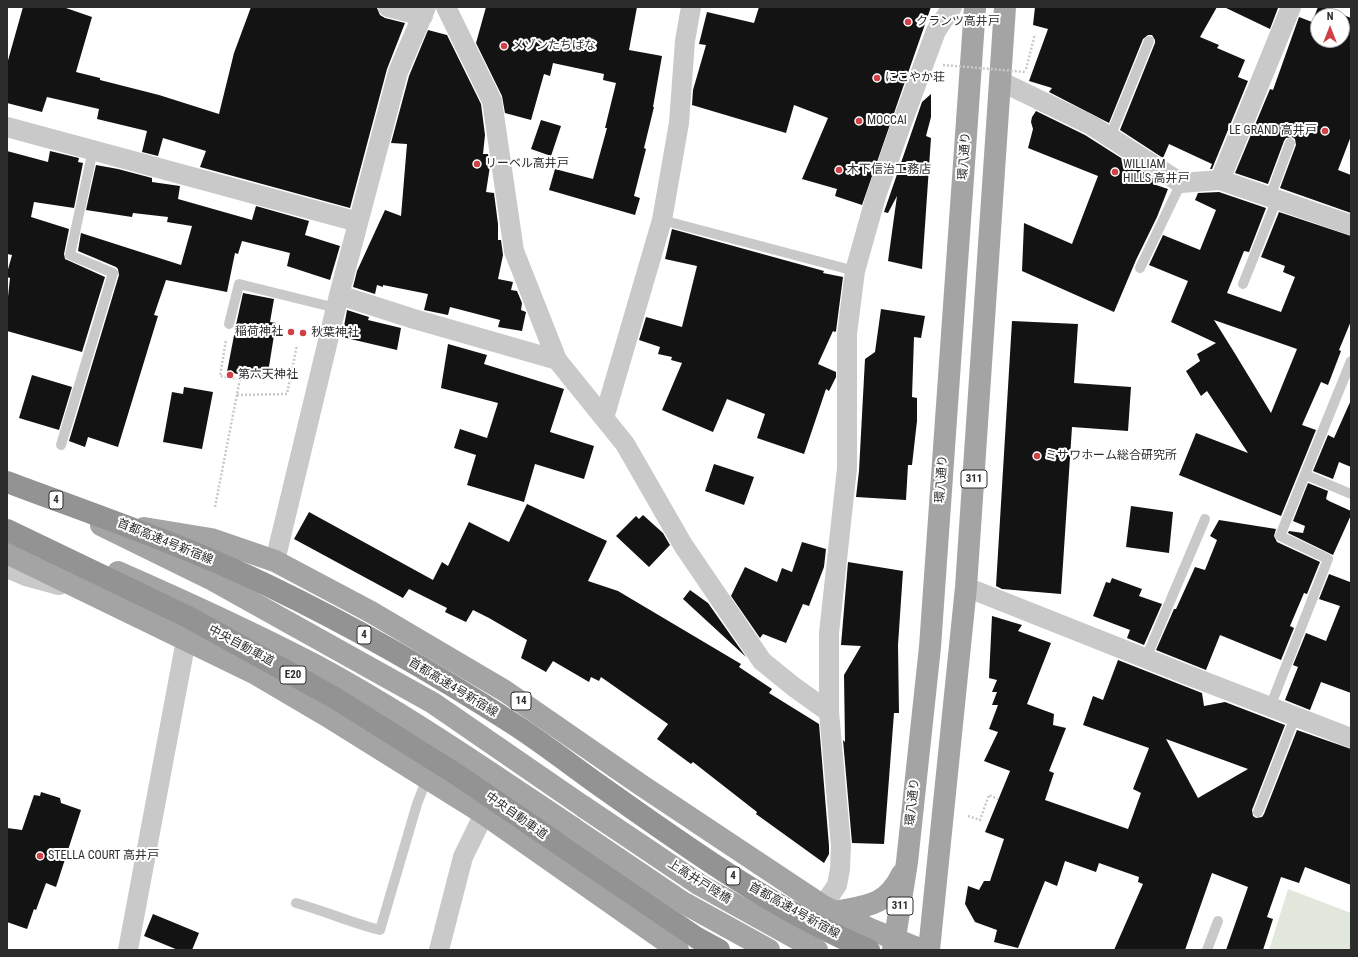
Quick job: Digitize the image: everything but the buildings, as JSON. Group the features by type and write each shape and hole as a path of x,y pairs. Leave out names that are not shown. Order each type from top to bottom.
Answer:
{"highway":[{"name":"首都高速4号新宿線","path":"7,482 174,544 268,586 353,629 433,674 517,726 716,865 782,906 844,940 869,950"},
{"name":"中央自動車道","path":"7,529 188,618 282,668 399,737 697,938 719,950"}],"main road":[{"name":"環八通り","path":"893,944 907,862 930,647 975,7"},
{"name":"311","path":"929,950 966,587 1005,7"},
{"name":"14","path":"7,478 90,520 211,539 275,561 371,612 505,691 641,785 829,909 893,944 922,950"},
{"name":"上高井戸陸橋","path":"90,520 209,578 433,703 584,807 700,884 817,950"},
{"name":"上高井戸陸橋","path":"7,529 92,562 198,607 315,665 432,734 684,903 769,950"},
{"path":"7,553 261,677 327,716 484,814 672,946 687,950"},
{"path":"726,841 759,874 772,891 769,933 753,950"},
{"path":"829,909 870,905 884,899 896,887 907,862"}],"street":[{"path":"275,561 338,301 398,72 424,12 388,7"},
{"path":"446,7 492,101 514,251 557,360 625,444 683,545 762,661 794,687 829,712"},
{"path":"604,418 662,220 679,124 685,41 691,7"},
{"path":"829,909 837,885 841,854 829,712 829,633 847,468 847,334 855,271 876,196 897,136 936,31 952,7"},
{"path":"1220,180 1291,7"},
{"path":"1000,81 1091,125 1182,183 1220,180 1351,225"},
{"path":"7,127 358,222"},
{"path":"338,301 414,320 557,360"},
{"path":"7,568 26,576 90,593"},
{"path":"966,587 1351,738"},
{"path":"128,950 186,640"},
{"path":"439,950 463,857 484,814"}],"lane":[{"path":"1110,137 1149,41"},
{"path":"1243,284 1274,198 1290,143"},
{"path":"61,445 113,273 70,255 93,150"},
{"path":"1140,268 1182,183"},
{"path":"662,220 855,271"},
{"path":"229,324 239,284 338,301"},
{"path":"1270,707 1328,559 1280,536 1351,362"},
{"path":"1306,475 1351,494"},
{"path":"1146,658 1205,519"},
{"path":"1258,812 1295,717"},
{"path":"296,903 322,910 353,923 380,930 416,804 427,778"},
{"path":"1208,950 1218,921"}],"path":[{"path":"943,65 1026,72 1035,34"},
{"path":"216,507 240,379 220,376 229,324"},
{"path":"237,395 287,394 297,345"},
{"path":"968,816 980,820 989,795 998,799"}],"shaded area":[{"path":"1288,889 1351,913 1351,950 1269,950"}],"place":[{"name":"クランツ高井戸","path":"908,22"},
{"name":"メゾンたちばな","path":"504,46"},
{"name":"にこやか荘","path":"877,78"},
{"name":"MOCCAI","path":"859,121"},
{"name":"LE GRAND 高井戸","path":"1325,131"},
{"name":"リーベル高井戸","path":"477,164"},
{"name":"木下信治工務店","path":"839,170"},
{"name":"WILLIAM HILLS 高井戸","path":"1115,172"},
{"name":"稲荷神社","path":"291,332"},
{"name":"秋葉神社","path":"303,333"},
{"name":"第六天神社","path":"230,375"},
{"name":"ミサワホーム総合研究所","path":"1037,456"},
{"name":"STELLA COURT 高井戸","path":"40,856"}]}
